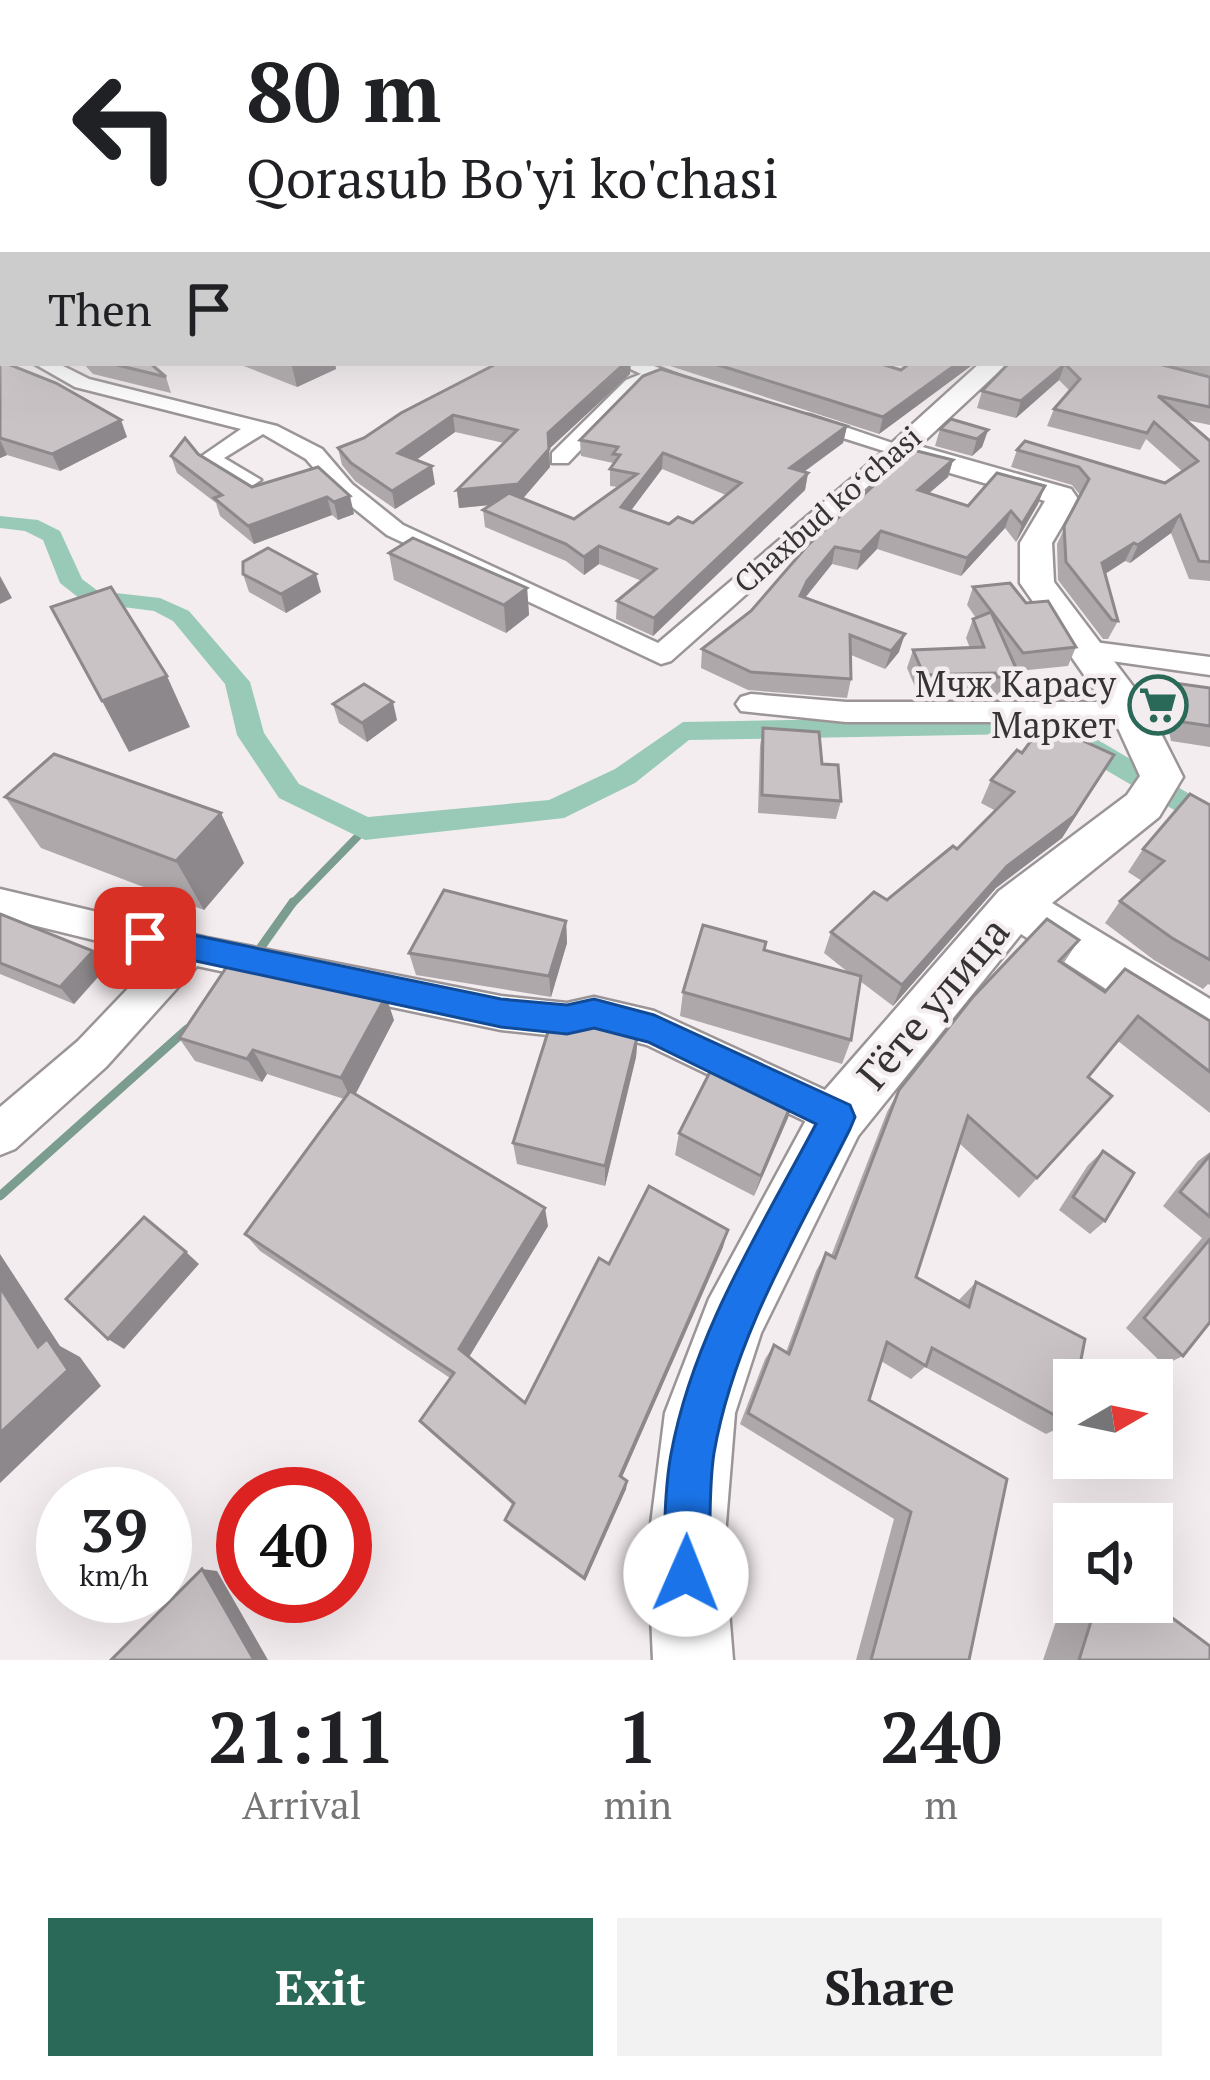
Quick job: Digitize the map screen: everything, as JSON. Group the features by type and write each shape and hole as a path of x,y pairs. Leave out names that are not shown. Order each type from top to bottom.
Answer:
{"street":[{"path":"49,366 82,383 259,427"},
{"path":"635,366 724,394"},
{"name":"Chaxbud koʻchasi","path":"259,427 314,454 344,489 394,530 661,655 992,366"},
{"path":"560,458 633,384 658,374"},
{"path":"789,415 899,449"},
{"path":"250,480 214,462 213,456 259,427"},
{"name":"Гёте улица","path":"693,1660 686,1548 700,1413 732,1322 838,1117 1016,905 1153,791 1131,712 1036,583 1036,544 1060,496 899,449"},
{"path":"1086,650 1210,666"},
{"path":"751,704 846,712 1131,712"},
{"path":"0,903 189,949 501,1013 567,1020 594,1013 654,1029 838,1117"},
{"path":"1016,905 1210,1027"},
{"path":"0,1134 92,1054 189,949"}],"building":[{"path":"0,366 13,366 56,383 121,420 52,454 0,438"},
{"path":"121,366 153,366 166,377"},
{"path":"492,366 622,366 548,433 549,449 518,484 457,490 517,430 453,415 398,453 432,466 392,491 351,463 338,448 364,438 401,413"},
{"path":"722,366 888,366 901,370 906,366 954,366 883,417"},
{"path":"1006,366 1063,366 1021,401 982,391"},
{"path":"1067,366 1167,366 1210,377 1210,407 1158,396 1210,441 1210,562 1199,561 1180,515 1102,563 1118,621 1112,620 1066,562 1064,526 1089,479 1079,467 1017,450 1025,441 1165,483 1198,461 1154,422 1147,433 1054,409 1080,379"},
{"path":"661,369 847,426 790,468 808,473 654,618 617,601 656,569 599,546 584,557 566,544 483,510 509,493 574,519 637,474 610,469 620,455 613,454 618,447 580,440 643,376","holes":["663,453 741,483 693,523 678,517 669,524 621,507"]},
{"path":"951,419 988,430 977,439 940,429"},
{"path":"185,438 198,454 252,487 318,467 350,496 334,502 327,497 248,526 214,498 222,495 171,456"},
{"path":"913,450 953,460 918,490 968,506 997,473 1045,486 1022,524 1011,511 967,558 881,531 861,552 835,547 800,596 905,634 891,651 850,635 851,679 751,672 702,649 751,611 808,545"},
{"path":"413,538 527,588 504,605 389,553"},
{"path":"268,548 316,574 281,594 243,574 243,562"},
{"path":"1010,583 1026,603 1048,601 1076,647 1023,653 973,587"},
{"path":"111,587 167,676 102,701 51,607"},
{"path":"991,612 1020,677 924,675 913,650 984,647 973,619"},
{"path":"1174,683 1210,688 1210,726 1183,722"},
{"path":"364,684 393,702 362,723 333,704"},
{"path":"1044,723 1114,755 1074,816 1007,866 902,985 831,932 874,892 887,900 953,846 957,849 1014,792 991,780 1017,750 1022,753"},
{"path":"763,728 819,732 822,764 838,765 841,801 762,795"},
{"path":"54,754 221,813 176,861 5,797"},
{"path":"1190,794 1210,805 1210,960 1120,901 1164,861 1143,849"},
{"path":"444,890 566,921 549,976 409,953"},
{"path":"0,914 93,951 60,987 0,963"},
{"path":"1047,919 1079,940 1059,961 1105,992 1125,969 1210,1021 1210,1072 1138,1016 1088,1077 1112,1096 1037,1178 968,1116 916,1277 969,1307 976,1282 1085,1339 1081,1359 1053,1359 1053,1414 932,1348 926,1366 887,1342 869,1400 1007,1479 969,1660 871,1660 911,1512 748,1413 774,1345 789,1354 826,1253 835,1258 899,1090 972,998"},
{"path":"703,925 766,942 764,950 861,976 851,1040 683,992"},
{"path":"234,956 386,996 341,1078 253,1050 247,1059 179,1038"},
{"path":"553,1016 638,1033 605,1166 513,1143"},
{"path":"717,1058 795,1095 761,1176 679,1133"},
{"path":"350,1091 545,1208 459,1349 525,1403 599,1258 609,1264 649,1186 728,1230 620,1476 627,1481 584,1578 505,1520 514,1503 420,1421 454,1373 245,1234"},
{"path":"1103,1151 1134,1173 1105,1221 1073,1197"},
{"path":"1210,1155 1210,1217 1180,1192"},
{"path":"144,1217 186,1252 108,1339 66,1299"},
{"path":"1210,1239 1210,1322 1183,1356 1144,1318"},
{"path":"0,1287 38,1347 47,1339 68,1370 0,1433"},
{"path":"202,1569 216,1594 216,1623 233,1623 254,1660 111,1660 148,1623 192,1623 192,1579"},
{"path":"1173,1618 1210,1646 1210,1660 1079,1660 1090,1623 1173,1623"}],"waterway":[{"path":"0,522 30,525 52,536 72,583 92,597 160,605 181,616 237,682 251,735 289,791 365,829 554,810 625,776 683,731 1020,725 1066,734 1210,820"},
{"path":"291,905 365,829"},
{"path":"254,957 293,902"},
{"path":"0,1196 187,1029"}],"place":[{"name":"Мчж Карасу Маркет","path":"1158,705"}],"route":[{"path":"145,938 501,1013 567,1020 594,1013 654,1029 838,1117 732,1322 712,1374 692,1456 686,1574"}]}
